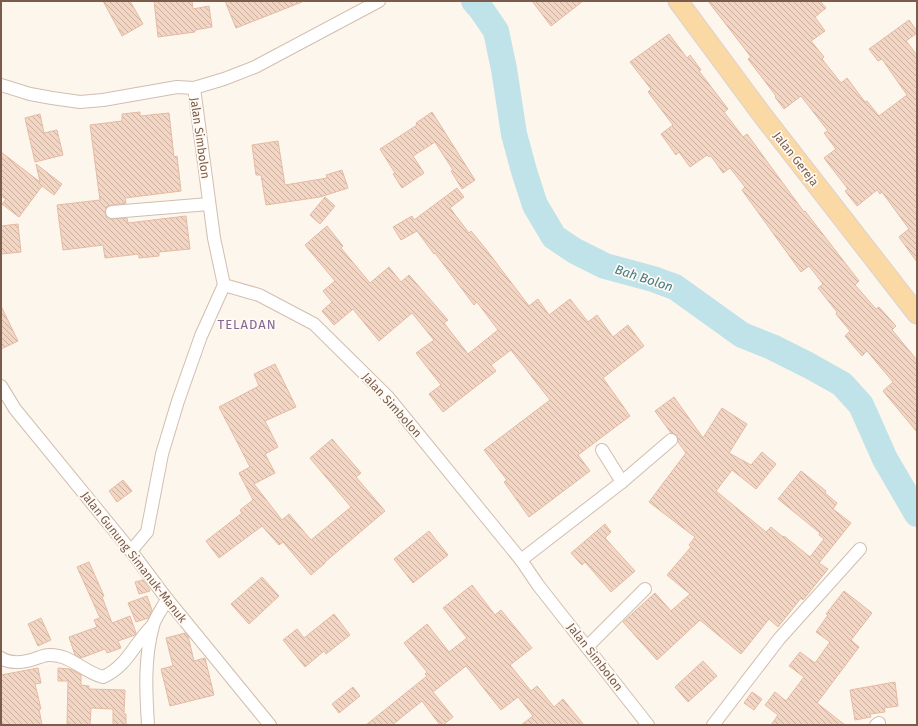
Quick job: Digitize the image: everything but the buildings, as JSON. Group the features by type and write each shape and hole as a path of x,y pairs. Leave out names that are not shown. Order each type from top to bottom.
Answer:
{"main road":[{"name":"Jalan Gereja","path":"678,1 763,116 914,305"}],"street":[{"path":"1,85 30,94 80,102 103,100 177,88 194,88 256,67 379,1"},
{"name":"Jalan Simbolon","path":"194,88 214,238 224,285 259,295 314,324 388,397 520,560 648,725"},
{"path":"112,212 209,204"},
{"path":"131,551 147,532 162,454 178,401 201,336 224,285"},
{"name":"Jalan Gunung Simanuk-Manuk","path":"1,386 15,409 270,725"},
{"path":"520,560 622,482 671,440"},
{"path":"602,450 622,482"},
{"path":"712,725 779,639 860,550"},
{"path":"587,647 645,589"},
{"path":"1,658 8,662 16,663 39,658 46,654 68,658 94,675 103,678 115,671 128,658 137,643 153,625 167,599"},
{"path":"148,725 146,698 147,653 153,625"}],"waterway":[{"name":"Bah Bolon","path":"474,1 496,31 504,69 514,134 524,171 535,205 554,237 575,251 605,266 653,279 675,287 742,335 772,347 842,384 861,405 885,459 917,514"}],"district":[{"name":"TELADAN","path":"247,324"}]}
